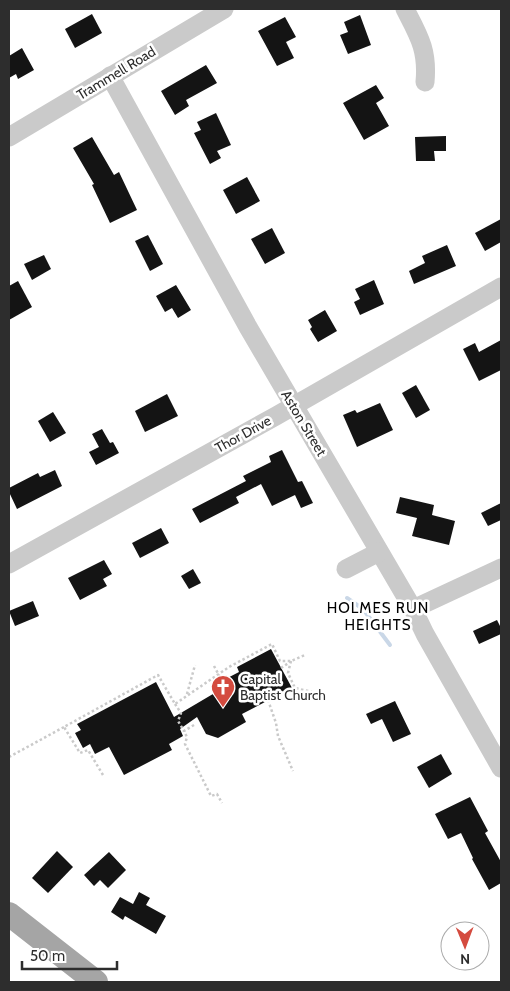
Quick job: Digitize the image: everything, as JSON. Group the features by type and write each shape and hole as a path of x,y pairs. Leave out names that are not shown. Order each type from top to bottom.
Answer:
{"main road":[{"path":"11,923 96,982"}],"street":[{"name":"Trammell Road","path":"9,137 224,9"},
{"path":"405,9 422,42 425,53 425,82"},
{"name":"Aston Street","path":"110,76 248,327 413,609 425,634 501,768"},
{"name":"Thor Drive","path":"9,564 501,287"},
{"path":"346,570 379,552"},
{"path":"413,609 501,568"}],"path":[{"path":"174,704 218,675 272,644 280,661 291,661"},
{"path":"281,668 305,655"},
{"path":"291,661 288,673 295,688 317,693"},
{"path":"187,696 195,665"},
{"path":"214,666 221,680"},
{"path":"9,757 158,676 181,713 178,722 187,737 185,744 211,796 217,794 222,803"},
{"path":"268,700 276,723 278,736 293,771"},
{"path":"184,731 194,725"},
{"path":"64,727 80,754 88,750 103,775"}],"building":[{"path":"92,14 102,33 75,48 65,29"},
{"path":"360,15 371,45 348,54 340,35 348,32 344,22"},
{"path":"285,17 296,37 286,42 294,58 277,66 258,31"},
{"path":"22,48 34,70 18,79 16,74 9,78 9,56"},
{"path":"206,65 217,83 186,100 189,106 175,115 161,91"},
{"path":"376,85 384,98 376,103 389,126 364,140 343,103"},
{"path":"216,113 231,145 217,151 221,158 210,164 194,133 201,130 197,122"},
{"path":"446,136 446,151 434,151 435,161 416,161 415,137"},
{"path":"92,137 114,175 119,172 137,210 110,223 92,185 94,184 73,148"},
{"path":"247,177 260,201 236,214 223,190"},
{"path":"501,219 501,242 485,251 475,233"},
{"path":"272,228 285,253 265,264 251,239"},
{"path":"148,235 163,264 150,271 135,241"},
{"path":"447,245 456,266 414,284 409,271 425,263 422,256"},
{"path":"44,255 51,269 32,280 24,264"},
{"path":"374,280 384,304 360,315 354,302 360,299 355,289"},
{"path":"18,281 32,307 9,320 9,286"},
{"path":"176,285 191,310 178,318 172,308 165,312 156,296"},
{"path":"325,310 337,331 318,342 310,329 312,327 308,320"},
{"path":"501,340 501,370 479,381 463,349 475,343 479,352"},
{"path":"416,385 430,410 416,418 402,393"},
{"path":"167,394 178,416 145,432 135,411"},
{"path":"380,403 393,430 357,447 343,415 355,410 357,413"},
{"path":"53,412 66,433 50,442 38,421"},
{"path":"102,429 110,443 113,442 119,453 96,465 89,452 99,447 92,434"},
{"path":"282,450 298,482 302,481 313,503 301,508 295,495 272,506 261,484 236,497 239,503 200,523 192,509 246,481 243,476 271,462 269,456"},
{"path":"55,470 62,486 17,509 9,488 38,473 40,477"},
{"path":"400,497 434,505 432,515 455,521 449,545 412,536 417,518 396,513"},
{"path":"501,503 501,520 488,526 481,513"},
{"path":"161,528 169,543 140,558 132,543"},
{"path":"104,560 112,574 103,579 107,586 80,600 68,578"},
{"path":"193,569 201,583 189,589 181,576"},
{"path":"33,601 39,616 15,626 9,611"},
{"path":"497,620 501,628 501,634 479,644 473,631"},
{"path":"271,649 292,688 242,714 246,722 218,738 206,734 197,717 180,729 183,736 169,744 172,750 124,775 109,747 95,754 90,744 83,748 75,733 81,730 77,724 156,682 174,717 218,691 214,685 239,672 237,667"},
{"path":"395,701 411,734 393,742 382,719 371,724 366,714"},
{"path":"441,754 452,774 429,788 417,767"},
{"path":"470,797 488,831 485,833 501,862 501,883 489,890 472,859 461,833 448,839 435,814"},
{"path":"57,851 73,867 48,893 32,878"},
{"path":"109,852 126,870 108,888 100,880 94,886 84,875"},
{"path":"139,892 150,898 146,905 166,916 156,934 125,916 123,920 111,912 120,897 133,904"}],"waterway":[{"path":"347,598 363,609 390,645"}],"place":[{"name":"Capital Baptist Church","path":"223,708"}],"district":[{"name":"HOLMES RUN HEIGHTS","path":"378,616"}]}
